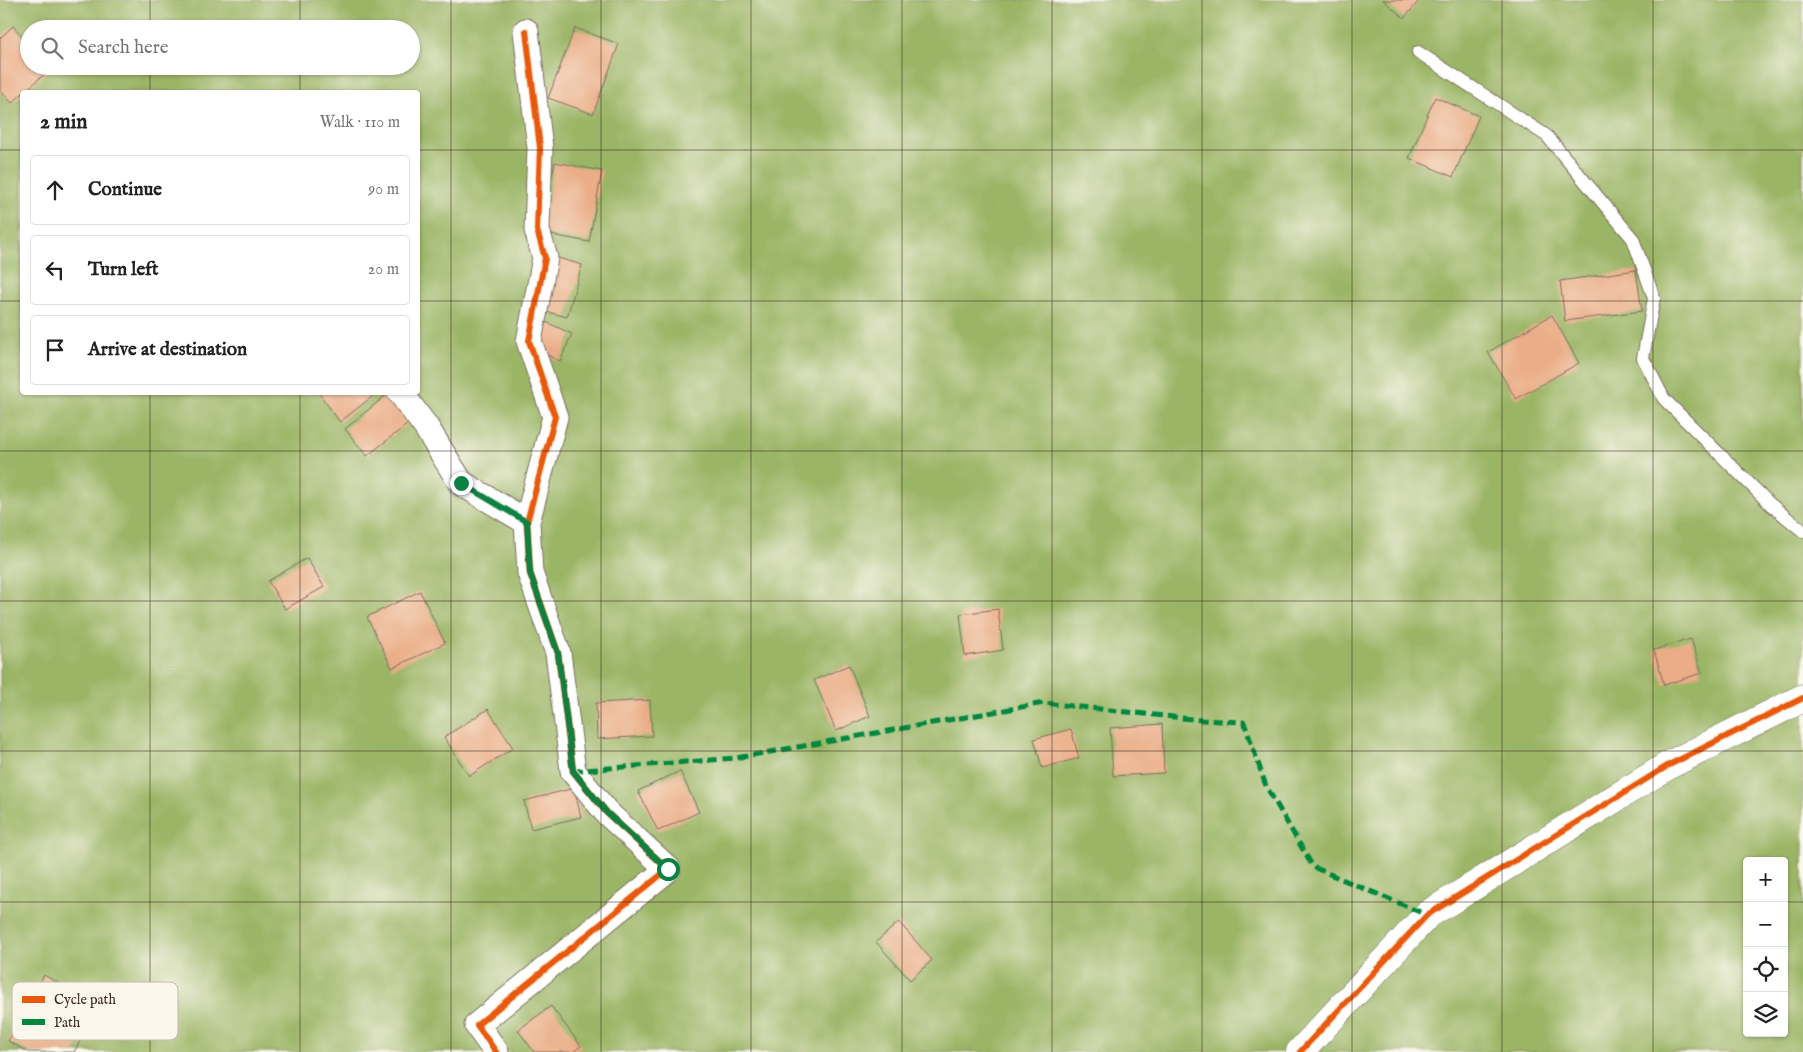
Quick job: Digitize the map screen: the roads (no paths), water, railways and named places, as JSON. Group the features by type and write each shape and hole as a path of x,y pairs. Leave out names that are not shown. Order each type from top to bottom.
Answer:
{"street":[{"path":"496,1052 477,1025 668,869 607,813 573,771 558,653 530,573 527,522 554,417 529,341 544,258 537,230 540,148 526,31"},
{"path":"402,395 426,427 461,483 527,522"},
{"path":"1300,1052 1427,916 1669,765 1803,698"}],"lane":[{"path":"1418,52 1547,136 1633,239 1654,298 1643,358 1664,398 1770,504 1803,530"}]}
